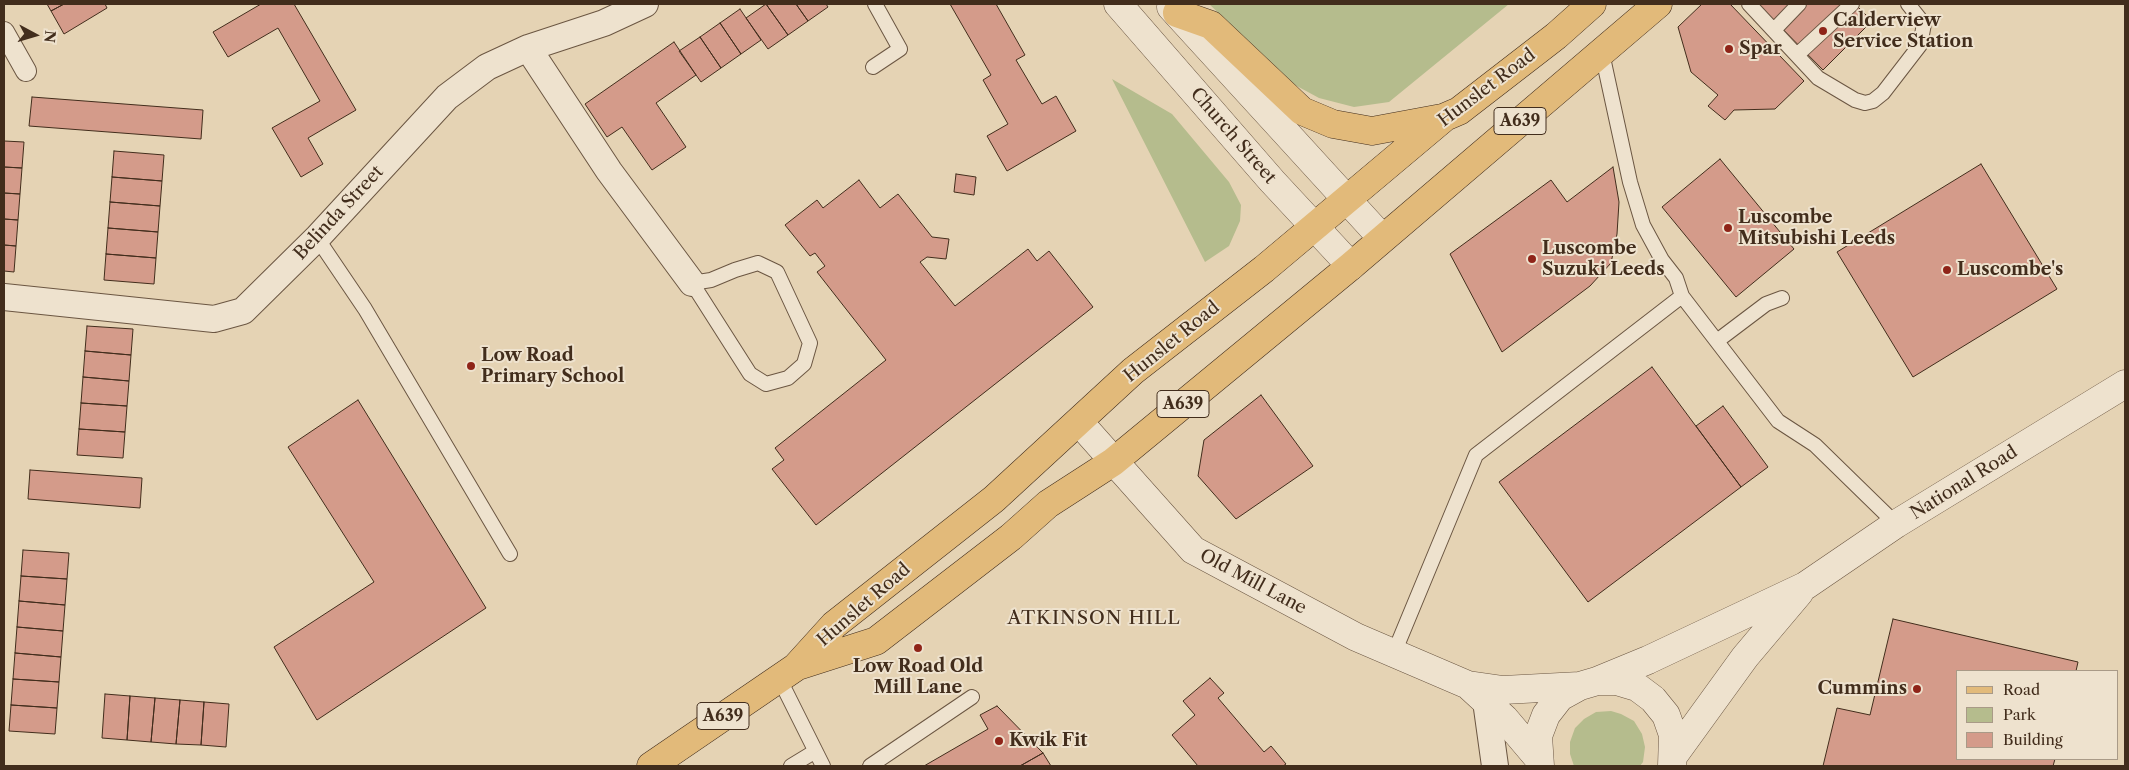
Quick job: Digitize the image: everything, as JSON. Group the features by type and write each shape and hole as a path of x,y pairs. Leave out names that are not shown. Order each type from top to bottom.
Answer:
{"main road":[{"name":"Hunslet Road","path":"788,673 834,625 994,499 1080,422 1133,371 1316,226 1445,118 1502,78 1570,25 1592,4"},
{"name":"Hunslet Road","path":"788,673 876,641 1011,537 1048,504 1113,462 1350,266 1658,4"},
{"path":"1173,8 1211,25 1302,110 1333,124 1372,131 1445,118"},
{"name":"A639","path":"651,766 735,707 788,673"}],"street":[{"name":"Belinda Street","path":"4,297 214,319 243,312 317,238 447,97 487,67 528,48 604,23 644,4"},
{"name":"Church Street","path":"1118,4 1272,181 1316,226 1350,266"},
{"path":"1173,8 1382,238"},
{"path":"4,32 26,71"},
{"path":"528,48 609,171 692,283"},
{"name":"National Road","path":"1588,683 1648,660 1805,586 1896,524 2125,384"},
{"name":"Old Mill Lane","path":"1080,422 1113,462 1193,550 1356,637 1477,693 1506,719 1538,762"},
{"name":"National Road","path":"1673,761 1745,657 1805,586"},
{"path":"1538,762 1538,736 1546,714 1560,697 1588,683 1618,681 1637,688 1654,699 1666,715 1673,734 1673,761"},
{"name":"Old Mill Lane","path":"1477,693 1588,683"},
{"path":"1477,693 1495,766"}],"lane":[{"path":"873,67 900,49 875,4"},
{"path":"1774,30 1799,4"},
{"path":"1797,55 1852,4"},
{"path":"1751,5 1818,78 1854,100 1865,103 1872,101 1883,93 1920,45 1924,24 1908,4"},
{"path":"1602,53 1630,182 1643,225 1662,260 1676,278 1682,296 1778,421 1816,445 1896,524"},
{"path":"317,238 366,309 510,554"},
{"path":"758,263 777,272 810,343 804,364 788,378 766,384 750,374 692,283 711,280 734,270 758,263"},
{"path":"1394,653 1442,531 1476,455 1682,296"},
{"path":"1717,341 1766,304 1782,298"},
{"path":"788,673 795,705 814,752 823,766"},
{"path":"870,766 972,697"},
{"path":"791,766 814,752"}],"green space":[{"path":"1209,4 1509,4 1389,102 1354,107 1319,98 1295,85"},
{"path":"1112,79 1172,114 1229,182 1241,205 1240,221 1229,246 1205,262"},
{"path":"1611,711 1634,721 1642,734 1645,747 1643,762 1640,766 1574,766 1570,754 1570,742 1575,728 1584,719 1596,712"}],"building":[{"path":"47,4 64,4 51,11"},
{"path":"64,4 105,4 107,8 64,34 51,11"},
{"path":"261,4 294,4 356,110 308,138 323,164 301,177 272,128 320,101 278,28 228,57 213,32"},
{"path":"766,4 796,4 808,21 788,35"},
{"path":"766,4 788,35 768,49 746,18"},
{"path":"796,4 826,4 828,7 808,21"},
{"path":"950,4 996,4 1025,55 1016,60 1042,104 1056,96 1076,131 1007,171 987,136 1008,124 983,80 991,75"},
{"name":"Spar","path":"1702,4 1730,4 1804,81 1775,109 1734,110 1725,120 1708,106 1718,95 1691,72 1678,27"},
{"name":"Calderview Service Station","path":"1758,4 1855,4 1872,21 1823,70"},
{"path":"740,9 761,40 741,54 720,23"},
{"path":"720,23 741,54 721,68 700,37"},
{"path":"700,37 721,68 701,82 679,51"},
{"path":"674,42 696,75 656,103 686,147 652,170 622,127 607,137 585,104"},
{"path":"32,97 203,110 201,139 29,126"},
{"path":"4,141 24,142 22,168 4,167"},
{"path":"114,151 164,155 162,181 112,177"},
{"name":"Luscombe Mitsubishi Leeds","path":"1720,159 1794,249 1736,297 1662,207"},
{"name":"Luscombe's","path":"1981,164 2057,289 1913,377 1837,252"},
{"path":"4,167 22,168 20,194 4,193"},
{"name":"Luscombe Suzuki Leeds","path":"1613,167 1619,202 1617,234 1611,263 1590,286 1502,352 1450,254 1551,180 1567,202"},
{"path":"956,174 976,177 974,195 954,192"},
{"path":"112,177 162,181 160,206 110,202"},
{"path":"859,180 880,208 898,194 932,237 949,239 946,259 927,257 920,262 955,306 1028,249 1037,261 1049,251 1093,307 816,525 772,469 784,460 775,448 886,360 817,272 825,266 815,253 810,256 785,225 817,200 823,208"},
{"path":"4,193 20,194 18,220 4,219"},
{"path":"110,202 160,206 158,232 108,228"},
{"path":"4,219 18,220 16,246 4,245"},
{"path":"108,228 158,232 156,258 106,254"},
{"path":"4,245 16,246 14,272 4,271"},
{"path":"106,254 156,258 154,284 104,280"},
{"path":"87,326 133,329 131,355 85,351"},
{"path":"85,351 131,355 129,381 83,377"},
{"path":"1652,367 1741,487 1588,602 1499,482"},
{"path":"83,377 129,381 127,406 81,403"},
{"path":"1261,395 1313,466 1236,519 1198,476 1204,440"},
{"path":"358,400 486,608 317,720 274,647 374,582 288,447"},
{"path":"81,403 127,406 125,432 79,429"},
{"path":"1723,406 1768,467 1741,487 1696,426"},
{"path":"79,429 125,432 123,458 77,455"},
{"path":"30,470 142,478 140,508 28,499"},
{"path":"23,550 69,553 67,579 21,576"},
{"path":"21,576 67,579 65,605 19,601"},
{"path":"19,601 65,605 63,631 17,627"},
{"name":"Cummins","path":"1893,619 2078,662 2076,670 1956,670 1956,760 2055,760 2053,766 1823,766 1837,708 1870,715"},
{"path":"17,627 63,631 61,657 15,653"},
{"path":"15,653 61,657 59,682 13,679"},
{"path":"1210,678 1224,693 1218,698 1264,752 1271,746 1286,764 1283,766 1198,766 1172,735 1195,715 1183,701"},
{"path":"13,679 59,682 57,708 11,705"},
{"path":"105,694 130,696 127,740 102,738"},
{"path":"130,696 155,698 151,742 127,740"},
{"path":"155,698 180,700 176,744 151,742"},
{"path":"180,700 204,702 201,745 176,744"},
{"path":"204,702 229,704 226,747 201,745"},
{"path":"11,705 57,708 55,734 9,731"},
{"name":"Kwik Fit","path":"997,706 1043,753 1020,766 924,766 988,729 980,715"},
{"path":"1043,753 1051,766 1020,766"}],"place":[{"name":"Calderview Service Station","path":"1823,31"},
{"name":"Spar","path":"1729,49"},
{"name":"Luscombe Mitsubishi Leeds","path":"1728,228"},
{"name":"Luscombe Suzuki Leeds","path":"1532,259"},
{"name":"Luscombe's","path":"1947,270"},
{"name":"Low Road Primary School","path":"471,366"},
{"name":"Low Road Old Mill Lane","path":"918,648"},
{"name":"Cummins","path":"1917,689"},
{"name":"Kwik Fit","path":"999,741"}],"district":[{"name":"ATKINSON HILL","path":"1094,619"}]}
